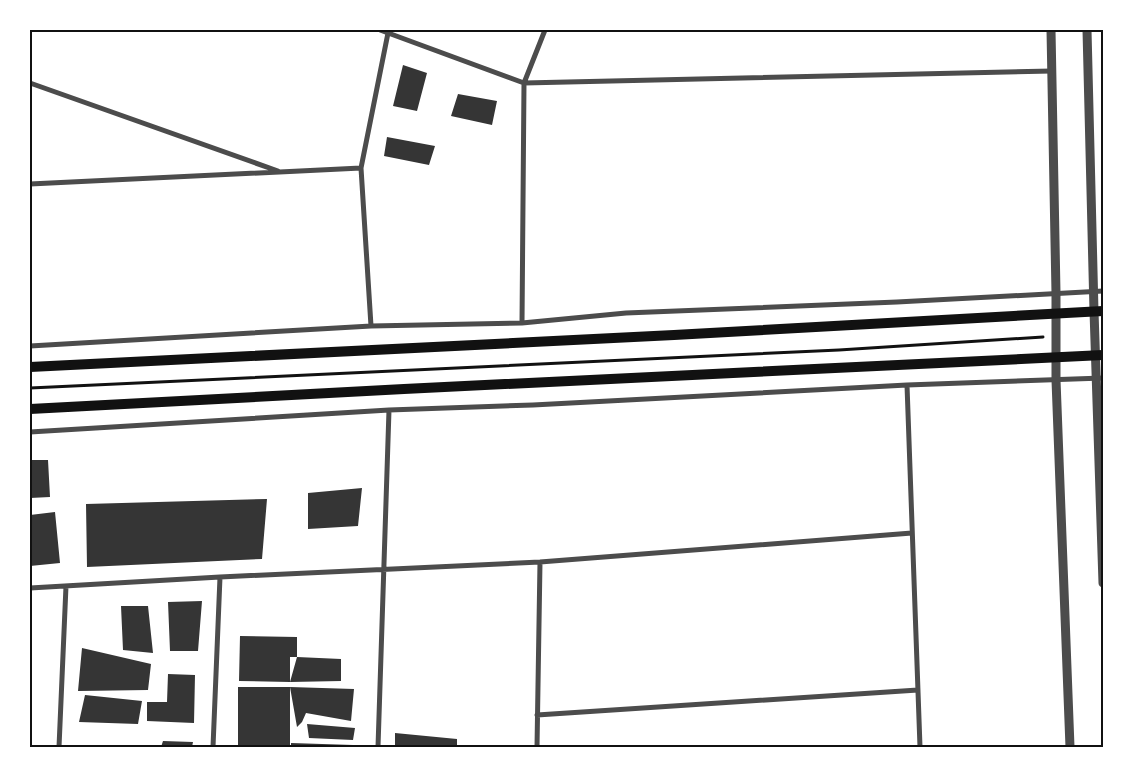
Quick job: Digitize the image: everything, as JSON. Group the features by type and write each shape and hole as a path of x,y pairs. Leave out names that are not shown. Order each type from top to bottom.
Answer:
{"main road":[{"path":"30,367 1098,311"},
{"path":"30,409 1099,356"}],"street":[{"path":"380,30 524,83 1052,71"},
{"path":"522,323 524,83 545,30"},
{"path":"1051,30 1056,380 1070,747"},
{"path":"1086,30 1098,291 1103,583"},
{"path":"371,326 361,168 388,33"},
{"path":"30,83 281,172"},
{"path":"30,184 361,168"},
{"path":"30,346 371,326 522,323 626,313 897,302 1098,291"},
{"path":"30,432 389,410 533,405 907,385 1100,378"},
{"path":"907,385 920,747"},
{"path":"378,747 389,410"},
{"path":"30,588 540,562 912,533"},
{"path":"537,747 540,562"},
{"path":"213,747 220,577"},
{"path":"59,747 66,586"},
{"path":"538,715 918,690"}],"path":[{"path":"30,388 840,350 1056,336"}],"building":[{"path":"403,65 427,73 417,111 393,106"},
{"path":"458,94 497,101 492,125 451,116"},
{"path":"387,137 435,146 429,165 384,156"},
{"path":"30,460 48,460 50,497 30,498"},
{"path":"362,488 358,526 308,529 308,493"},
{"path":"267,499 262,559 87,567 86,504"},
{"path":"55,512 60,563 30,566 30,515"},
{"path":"202,601 198,651 170,651 168,602"},
{"path":"121,606 148,606 153,653 123,650"},
{"path":"240,636 297,637 297,657 290,657 290,682 239,681"},
{"path":"82,648 151,664 148,690 78,691"},
{"path":"297,657 341,659 341,681 290,682"},
{"path":"168,674 195,675 194,723 147,721 147,702 167,702"},
{"path":"238,687 290,687 290,747 238,747"},
{"path":"290,687 354,689 351,721 306,713 302,722 297,727"},
{"path":"85,695 142,701 138,724 79,722"},
{"path":"307,724 355,728 353,740 309,738"},
{"path":"395,733 457,739 457,747 395,747"},
{"path":"163,741 193,742 192,747 161,747"},
{"path":"291,743 353,745 353,747 291,747"}]}
